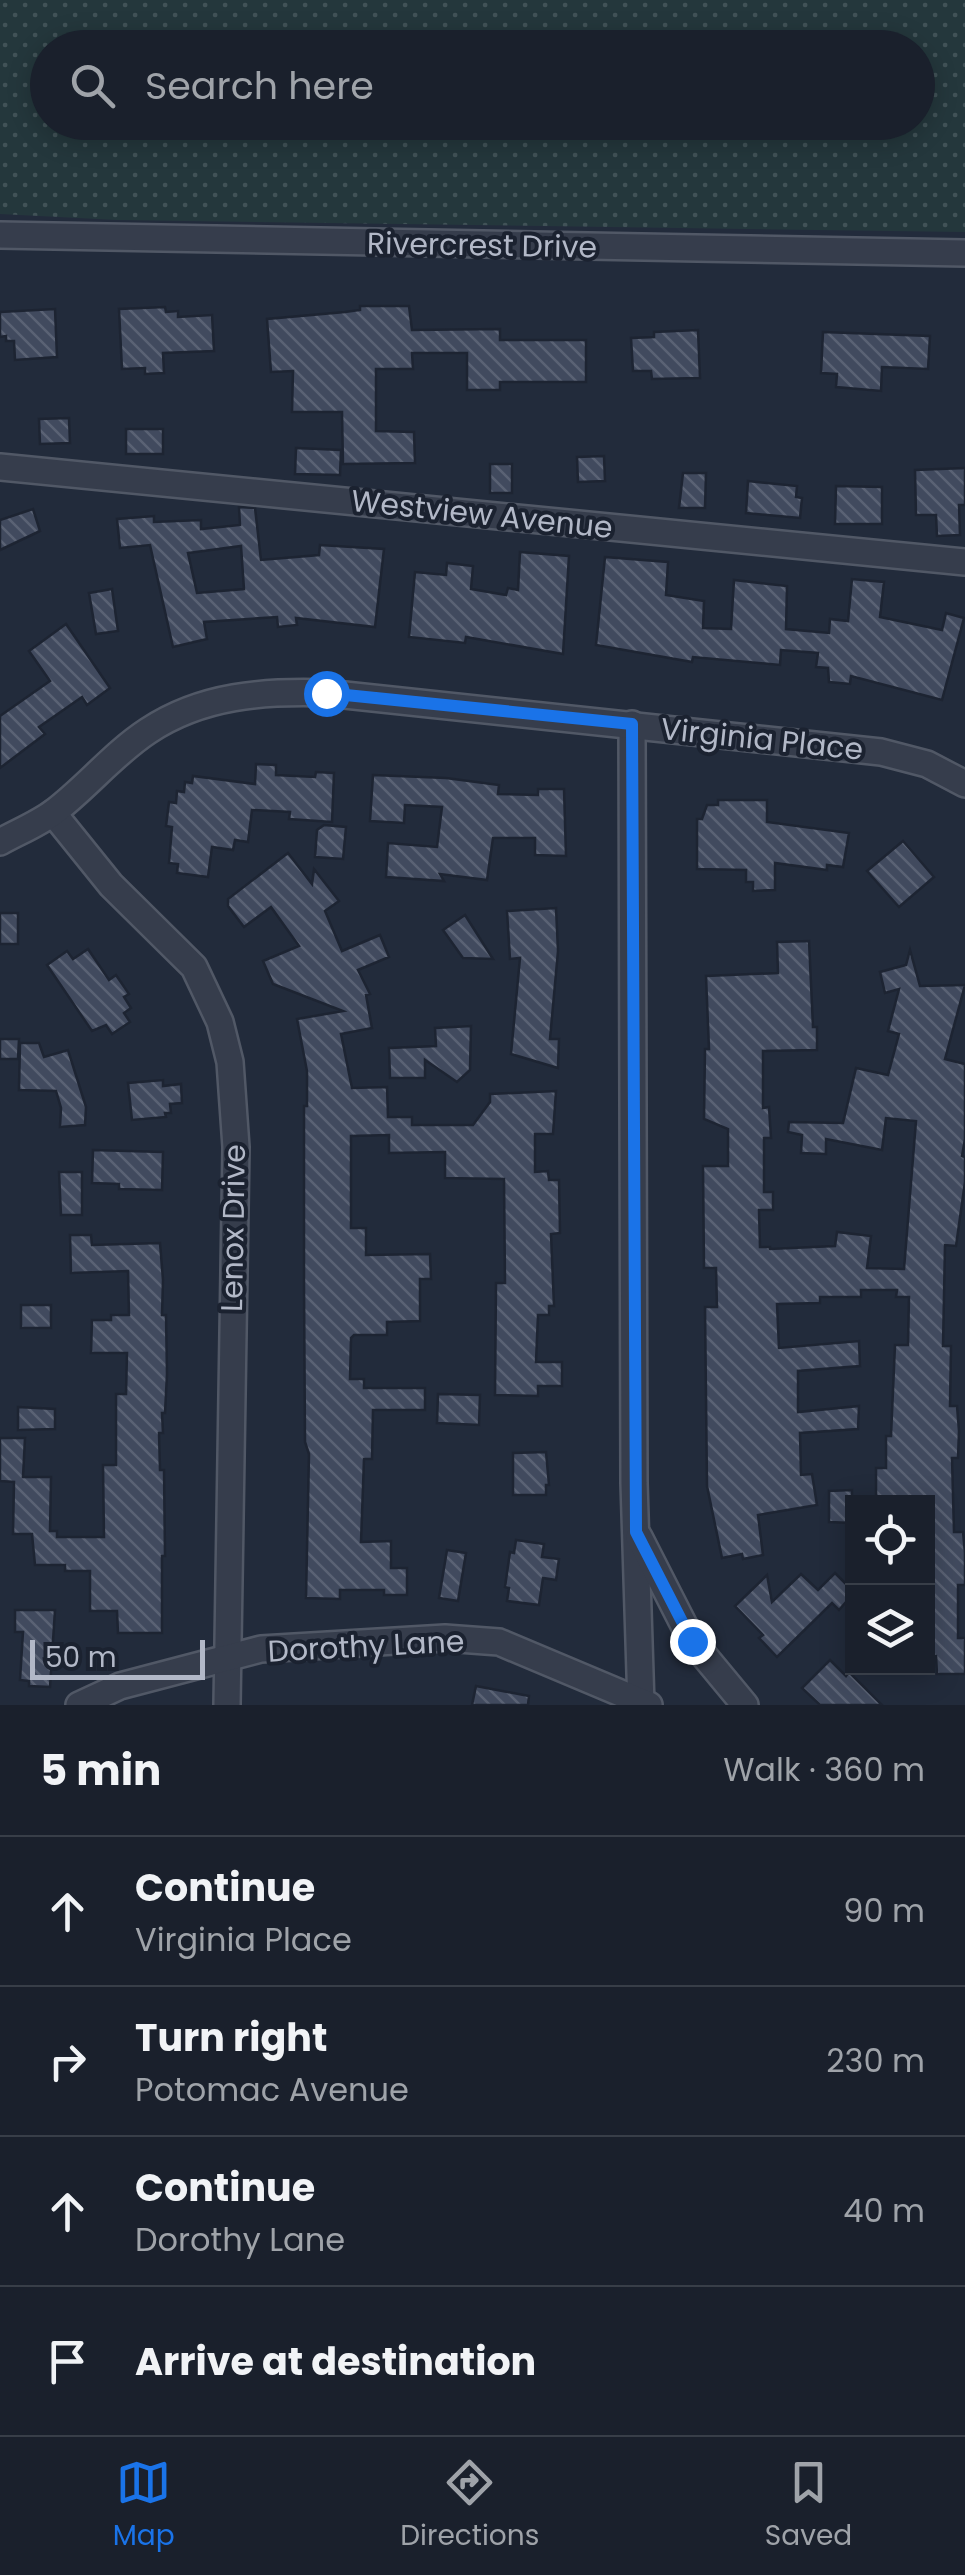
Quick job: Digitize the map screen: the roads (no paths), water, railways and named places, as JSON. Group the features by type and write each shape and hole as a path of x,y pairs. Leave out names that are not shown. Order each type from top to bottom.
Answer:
{"street":[{"name":"Rivercrest Drive","path":"0,236 965,253"},
{"name":"Westview Avenue","path":"0,466 965,562"},
{"name":"Virginia Place","path":"0,842 53,812 150,729 202,705 265,692 326,693 882,752 927,764 965,784"},
{"path":"632,724 636,1532 643,1704"},
{"name":"Lenox Drive","path":"53,812 111,885 194,967 220,1022 230,1062 236,1147 227,1705"},
{"path":"636,1532 692,1641 745,1705"},
{"name":"Dorothy Lane","path":"80,1705 120,1686 261,1649 445,1638 499,1642 643,1704"}]}
